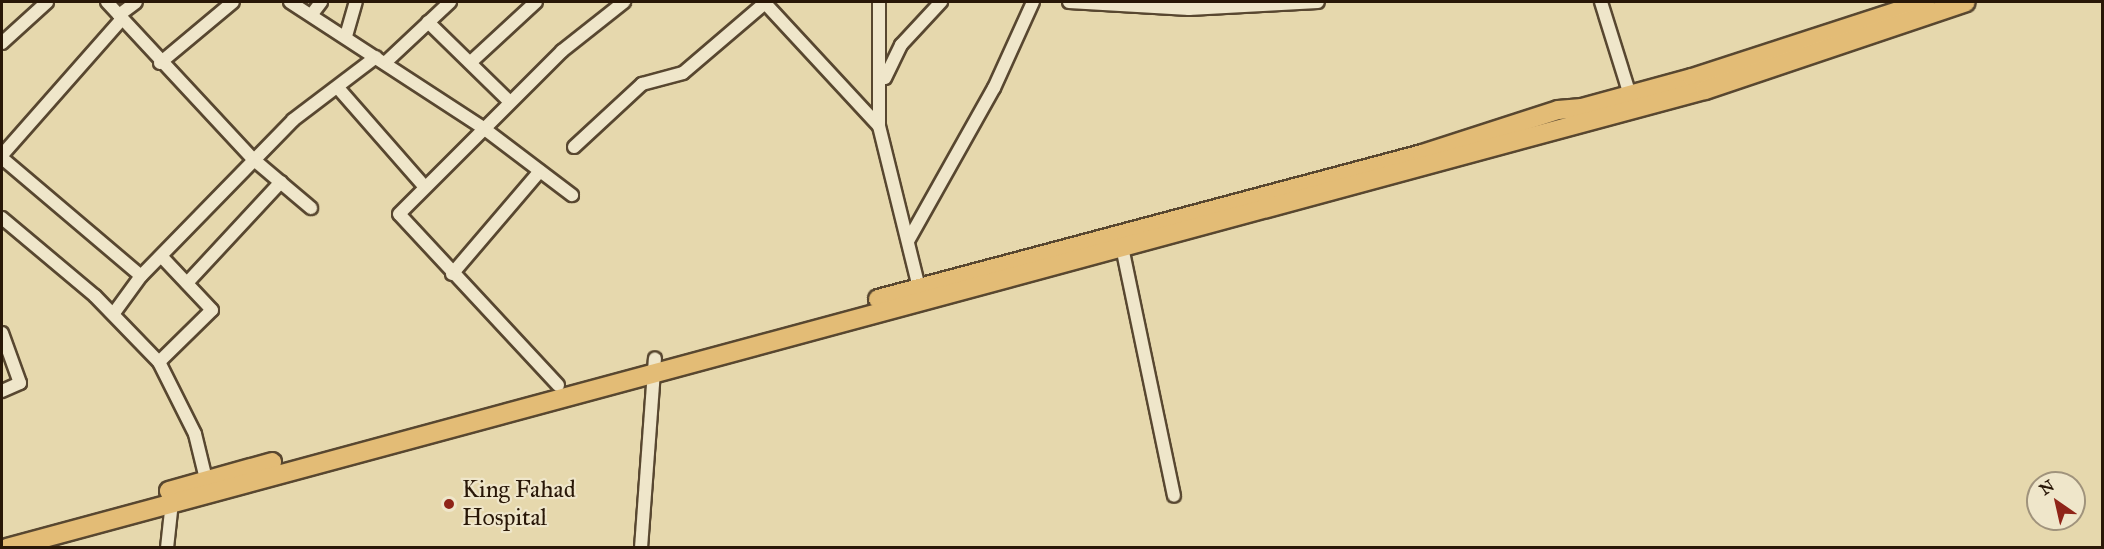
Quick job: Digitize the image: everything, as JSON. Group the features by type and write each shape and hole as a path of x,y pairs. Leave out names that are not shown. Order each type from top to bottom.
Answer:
{"main road":[{"path":"7,548 36,544 172,502 919,288 1422,154 1558,110 1630,95 1926,2"},
{"path":"2,536 558,385 655,365 1122,248 1705,90 1966,2"}],"street":[{"path":"2,43 47,2"},
{"path":"106,2 160,63 254,159 311,208"},
{"path":"136,2 120,17 2,157 141,276"},
{"path":"160,63 233,2"},
{"path":"290,2 346,36 482,127 572,195"},
{"path":"312,14 321,2"},
{"path":"346,36 354,2"},
{"path":"114,313 141,276 293,120 381,60 450,2"},
{"path":"472,61 536,2"},
{"path":"558,385 400,219 400,210 508,101 562,51 624,2"},
{"path":"574,147 642,84 683,73 764,2 879,126"},
{"path":"879,2 881,91 879,126 919,288"},
{"path":"881,91 901,45 941,2"},
{"path":"908,241 994,88 1033,2"},
{"path":"1069,2 1189,9 1318,2"},
{"path":"1601,2 1630,95"},
{"path":"428,22 472,61 508,101"},
{"path":"339,89 424,186"},
{"path":"452,274 540,171"},
{"path":"187,283 281,182"},
{"path":"2,218 114,313 159,362 195,434 206,479"},
{"path":"1122,248 1174,496"},
{"path":"159,362 212,310 161,256"},
{"path":"2,333 20,382 2,391"},
{"path":"641,548 655,365"},
{"path":"167,548 172,502"}],"place":[{"name":"King Fahad Hospital","path":"449,504"}]}
